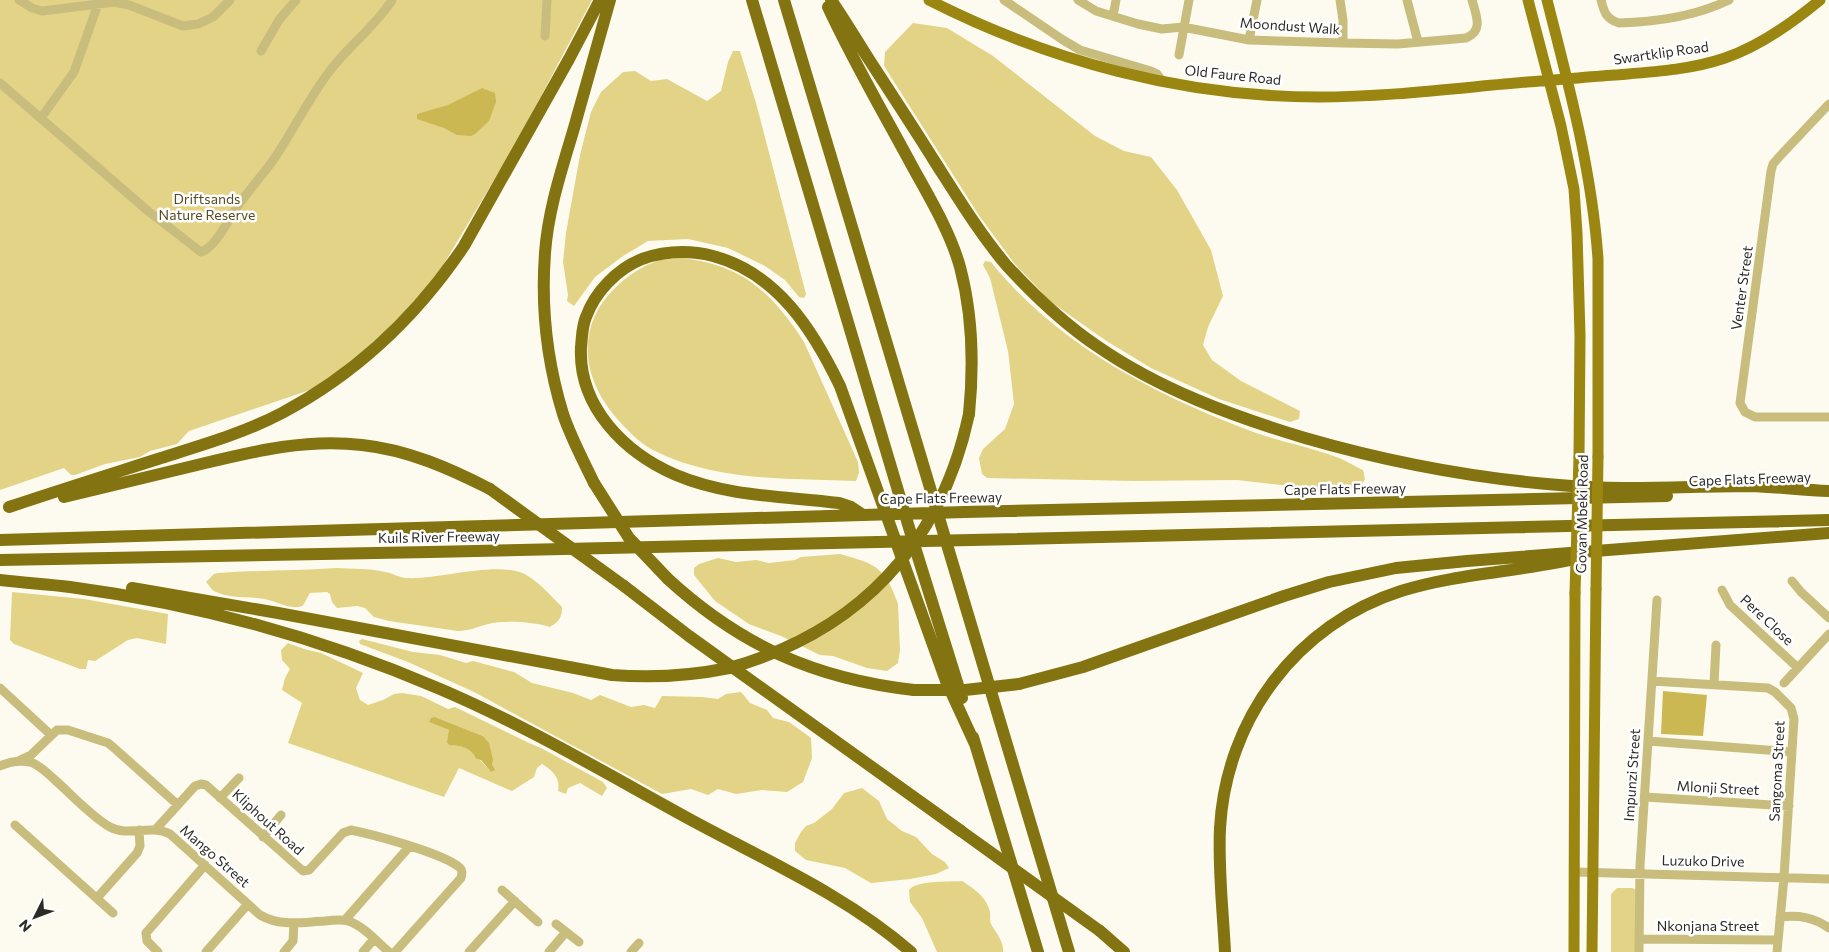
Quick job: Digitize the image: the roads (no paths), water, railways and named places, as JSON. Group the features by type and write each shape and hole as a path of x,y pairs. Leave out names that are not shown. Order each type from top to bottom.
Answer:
{"highway":[{"path":"5,508 195,448 250,428 306,399 340,377 367,356 411,314 445,273 464,246 565,67 600,0"},
{"path":"610,0 555,192 545,251 544,318 551,365 563,414 575,446 608,508 629,538 668,579 708,613 730,628 758,644 801,664 854,681 914,690 965,690 1019,684 1083,667 1284,596 1356,576 1396,568 1829,533"},
{"path":"752,0 1038,952"},
{"path":"784,0 1069,952"},
{"path":"0,578 74,581 158,592 612,675 641,678 702,674 770,656 818,632 841,617 863,600 901,561 932,516 946,489 957,460 969,414 973,372 973,342 968,302 960,266 945,227 848,50 825,0"},
{"path":"831,0 966,211 1007,265 1064,322 1109,354 1156,381 1189,397 1257,424 1359,454 1427,468 1561,486 1620,488 1752,486 1829,491"},
{"path":"862,515 850,507 839,503 756,495 694,482 657,466 633,451 614,433 601,416 584,379 582,334 586,317 606,284 627,267 652,256 678,252 705,254 740,266 756,275 788,303 806,325 825,355 840,386 946,680 975,744"},
{"path":"5,508 57,499 272,448 325,443 361,445 388,449 428,460 490,489 624,586 689,636 1100,931 1124,952"},
{"name":"Cape Flats Freeway","path":"862,515 1829,491"},
{"name":"Kuils River Freeway","path":"0,540 862,515"},
{"name":"Kuils River Freeway","path":"0,560 287,553 464,552 1829,520"},
{"path":"1226,952 1220,828 1226,786 1242,732 1258,702 1287,663 1310,641 1336,622 1362,607 1388,596 1438,582 1557,564 1620,549"},
{"path":"0,578 98,591 218,614 302,637 441,689 520,727 828,893 878,926 911,952"}],"main road":[{"name":"Old Faure Road","path":"929,0 1025,43 1086,63 1163,82 1238,93 1316,97 1364,96 1548,81"},
{"name":"Govan Mbeki Road","path":"1528,0 1561,126 1574,189 1578,233 1580,326 1575,593 1574,952"},
{"name":"Govan Mbeki Road","path":"1548,0 1590,182 1598,259 1598,457 1592,952"},
{"name":"Swartklip Road","path":"1548,81 1682,68 1726,58 1755,45 1777,32 1820,0"}],"street":[{"path":"19,0 32,8 42,11 114,2 129,5 183,26 198,24 213,17 230,0"},
{"path":"261,51 279,20 296,0"},
{"path":"0,83 148,211 201,252 206,250 223,229 236,208 275,156 327,74 385,11 392,0"},
{"path":"545,36 547,0"},
{"path":"1004,0 1062,40 1080,50 1151,71 1157,74 1163,82"},
{"name":"Moondust Walk","path":"1078,0 1096,11 1162,29 1183,27 1249,40 1343,44 1398,44 1466,38 1475,32 1478,23 1472,0"},
{"path":"1113,16 1116,0"},
{"path":"1179,55 1189,0"},
{"path":"1249,40 1257,0"},
{"path":"1340,0 1343,20 1343,44"},
{"path":"1407,0 1418,42"},
{"path":"1601,0 1604,13 1613,21 1619,23 1684,16 1702,12 1729,0"},
{"path":"41,118 74,72 98,4"},
{"name":"Venter Street","path":"1829,104 1780,156 1773,164 1771,170 1740,404 1745,412 1755,417 1829,417"},
{"path":"1792,581 1829,618"},
{"name":"Pere Close","path":"1722,590 1730,605 1798,668"},
{"name":"Impunzi Street","path":"1640,952 1640,874 1657,600"},
{"path":"1784,683 1829,634"},
{"path":"1714,684 1716,645"},
{"name":"Sangoma Street","path":"1652,680 1768,688 1775,692 1793,712 1789,806 1777,952"},
{"path":"0,688 51,735"},
{"path":"16,762 31,755 57,730 66,729 108,743 178,804"},
{"path":"1648,741 1792,752"},
{"name":"Mango Street","path":"0,765 28,762 42,768 110,827 117,830 156,830 170,834 260,915 274,922 294,923 345,920"},
{"path":"220,798 239,778"},
{"name":"Kliphout Road","path":"156,830 178,804 199,784 206,786 303,872 309,870 342,833 349,830 434,854 458,866 462,875 395,952"},
{"name":"Mlonji Street","path":"1644,797 1789,806"},
{"path":"263,837 281,815"},
{"path":"14,825 113,913"},
{"path":"97,898 137,853 140,846 140,830"},
{"path":"389,952 354,923 345,920 410,847"},
{"path":"158,952 147,941 146,933 205,865"},
{"name":"Luzuko Drive","path":"1575,872 1829,879"},
{"path":"502,890 538,922"},
{"path":"469,952 515,901"},
{"path":"206,952 248,904"},
{"path":"1780,917 1805,917 1820,922 1829,928"},
{"path":"284,952 293,941 294,923"},
{"path":"556,924 579,942"},
{"path":"549,952 566,932"},
{"path":"363,952 374,939"},
{"name":"Nkonjana Street","path":"1640,939 1777,940"},
{"path":"631,952 639,943"}],"park label":[{"name":"Driftsands Nature Reserve","path":"207,207"}]}
